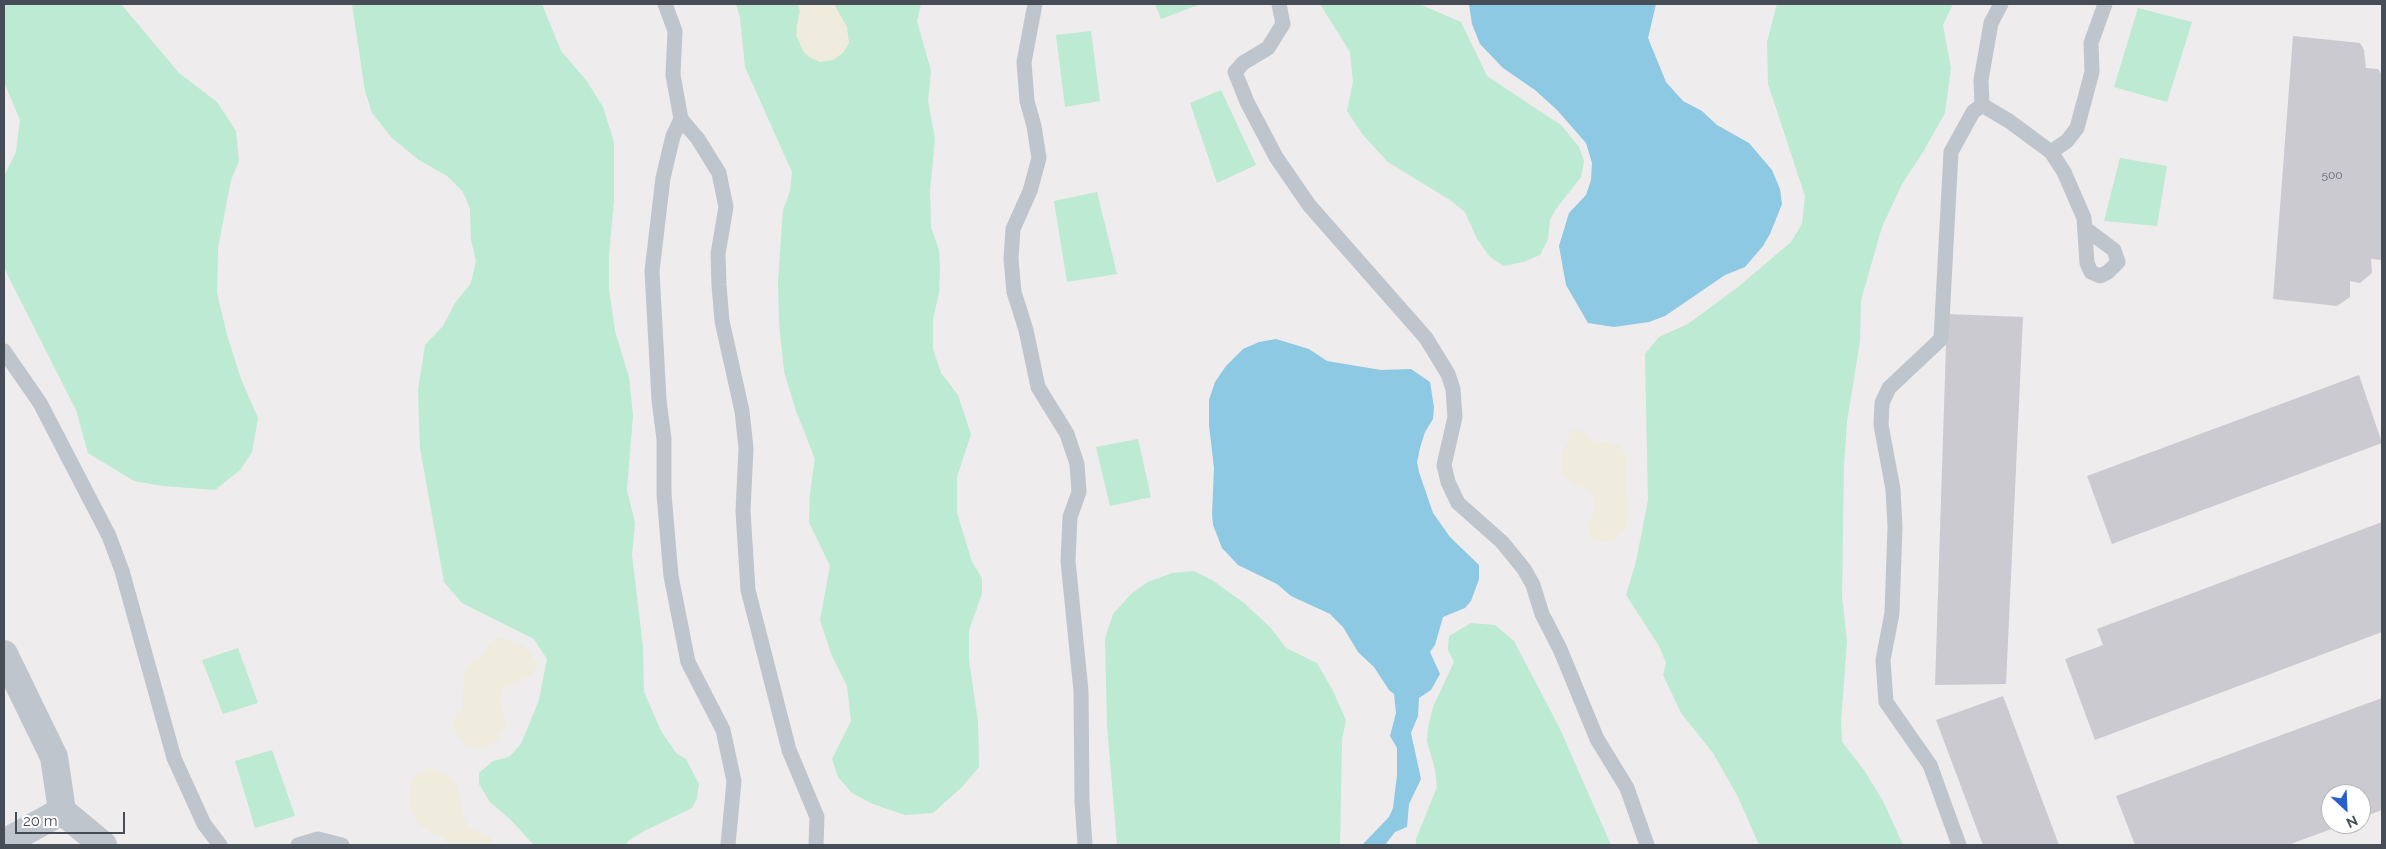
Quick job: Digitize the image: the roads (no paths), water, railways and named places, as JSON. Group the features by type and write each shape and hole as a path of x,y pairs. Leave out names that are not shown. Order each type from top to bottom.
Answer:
{"street":[{"path":"4,654 54,757 62,811 103,845"},
{"path":"4,843 62,811"}],"lane":[{"path":"665,4 675,32 673,69 681,119 698,140 719,173 726,207 718,254 719,285 722,321 742,411 746,448 742,511 748,590 789,750 817,817 816,845"},
{"path":"1035,4 1024,62 1027,101 1034,126 1039,158 1030,191 1013,229 1011,259 1014,292 1026,330 1038,387 1067,434 1077,464 1079,492 1070,517 1068,560 1081,691 1082,801 1085,845"},
{"path":"1278,4 1283,24 1268,48 1243,64 1235,72 1247,102 1276,157 1304,198 1420,331 1448,374 1453,389 1455,417 1444,465 1448,482 1458,503 1502,542 1524,569 1533,585 1542,614 1560,649 1597,739 1627,788 1647,845"},
{"path":"1982,105 1981,80 1990,30 2001,4"},
{"path":"2051,152 2067,141 2077,128 2092,72 2091,43 2105,4"},
{"path":"1982,105 2009,121 2051,152 2064,172 2084,218 2086,229"},
{"path":"1959,845 1930,766 1886,702 1883,660 1892,613 1895,527 1893,489 1881,425 1882,403 1889,388 1941,339 1951,152 1973,112 1982,105"},
{"path":"681,119 673,136 663,178 652,271 659,400 664,439 664,494 671,576 688,662 723,730 734,781 728,845"},
{"path":"4,351 40,403 109,536 122,571 174,758 204,824 220,845"},
{"path":"298,845 318,839 342,845"}],"water":[{"path":"1469,4 1656,4 1648,38 1666,82 1683,101 1702,111 1717,125 1749,143 1772,170 1780,189 1782,204 1770,234 1763,246 1745,267 1725,275 1665,316 1649,322 1614,327 1588,323 1566,285 1559,246 1569,213 1586,195 1591,180 1592,163 1586,143 1557,110 1535,90 1503,68 1480,44 1472,24"},
{"path":"1276,339 1309,349 1327,361 1381,370 1411,369 1430,382 1434,407 1433,419 1425,432 1420,448 1417,462 1419,472 1433,513 1450,537 1479,565 1479,579 1471,601 1465,608 1443,617 1435,645 1430,652 1440,674 1431,690 1419,698 1418,716 1411,733 1421,779 1409,804 1407,827 1395,832 1385,845 1362,845 1389,817 1393,808 1397,775 1397,748 1390,736 1396,713 1394,694 1389,690 1374,667 1358,652 1343,627 1330,614 1291,596 1277,584 1238,565 1222,548 1213,525 1214,468 1209,425 1209,400 1215,382 1226,366 1243,349 1259,342"}]}
